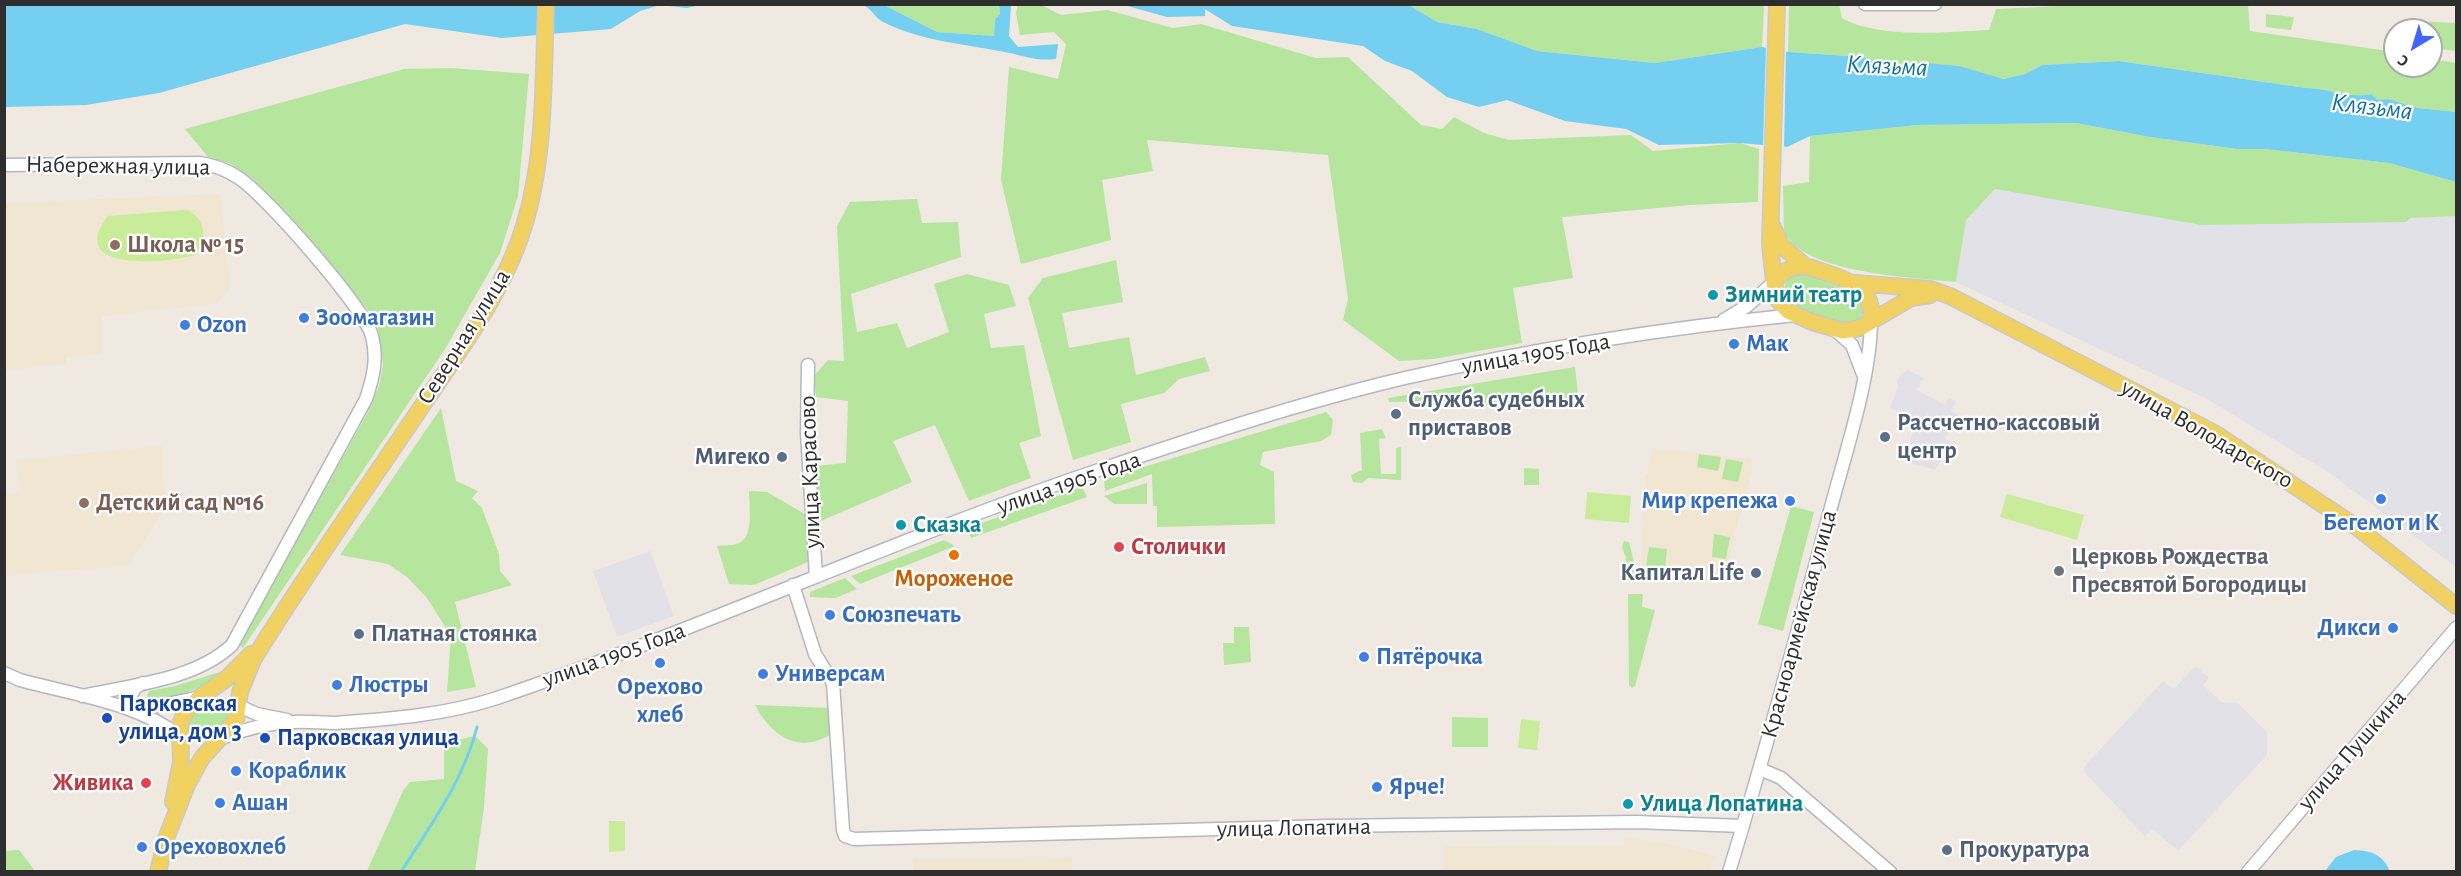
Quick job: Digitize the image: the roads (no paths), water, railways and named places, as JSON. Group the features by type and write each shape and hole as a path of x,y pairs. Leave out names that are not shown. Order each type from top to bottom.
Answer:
{"main road":[{"name":"Северная улица","path":"167,836 195,770 236,720 244,681 272,629 459,352 502,280 524,226 532,197 539,135 546,4"},
{"path":"1777,8 1770,255 1774,282 1781,304 1795,315 1834,329 1860,328 1911,298 1940,293"},
{"path":"1772,224 1781,245 1805,266"},
{"path":"1774,282 1787,270 1805,266"},
{"name":"улица Володарского","path":"1805,266 1854,283 1930,289 2006,323 2030,338 2147,396 2216,434 2358,528 2457,606"},
{"path":"1854,283 1870,301 1871,320"},
{"name":"Северная улица","path":"158,872 181,762 182,719 202,695 235,671 272,629"},
{"path":"202,695 212,691 223,692 239,706"},
{"path":"181,737 196,746 207,747 219,741"}],"street":[{"path":"1865,4 1935,4"},
{"name":"Набережная улица","path":"4,165 200,163 222,168 254,191 293,233 361,313 371,334 375,366 366,399 232,645 221,656 199,668 147,681"},
{"path":"1720,322 1747,306 1774,282"},
{"name":"улица 1905 Года","path":"219,741 243,730 294,722 331,723 423,715 490,700 689,627 793,585 1089,474 1334,397 1424,374 1720,322 1795,315"},
{"name":"Красноармейская улица","path":"1729,872 1760,769 1843,465 1869,352 1871,320"},
{"path":"1834,329 1852,345 1861,363 1863,376"},
{"name":"улица Карасово","path":"808,366 807,433 816,577"},
{"name":"улица Лопатина","path":"793,585 815,654 833,683 845,836 854,839 1329,826 1645,822 1743,826"},
{"name":"улица Пушкина","path":"2248,872 2457,628"},
{"path":"4,673 20,680 126,708 160,722 181,737"},
{"path":"82,696 147,681"},
{"path":"142,708 132,701 131,693 147,681"},
{"path":"244,681 246,697 257,714"},
{"path":"126,708 142,708 202,695"},
{"name":"улица 1905 Года","path":"239,706 257,714 294,722"},
{"path":"1760,769 1780,778 1890,872"}],"water":[{"path":"4,5 660,5 640,11 611,29 502,38 405,24 159,93 86,105 5,107"},
{"path":"660,5 700,5 687,8"},
{"path":"863,5 884,5 937,32 994,36 995,19 1000,14 999,5 1011,5 1009,36 1018,47 1058,44 1056,59 1032,58 914,34 883,22"},
{"name":"Клязьма","path":"1124,5 1409,5 1437,22 1477,29 1537,51 1655,63 1762,47 1788,52 1862,57 1900,68 1925,63 1959,66 2003,79 2025,74 2042,65 2119,61 2346,94 2371,94 2378,100 2388,99 2418,108 2456,112 2456,182 2389,163 2265,149 2237,149 2150,137 2076,123 1918,125 1810,136 1787,147 1740,143 1659,145 1626,129 1565,121 1507,100 1479,107 1447,97 1412,71 1385,61 1363,46 1232,26 1205,9 1205,16 1167,17"},
{"path":"2354,850 2376,854 2390,871 2325,871 2336,857"}],"waterway":[{"path":"401,872 455,784 464,766 477,727"}],"place":[{"name":"Школа № 15","path":"115,245"},
{"name":"Зимний театр","path":"1713,295"},
{"name":"Зоомагазин","path":"304,318"},
{"name":"Ozon","path":"185,325"},
{"name":"Мак","path":"1734,344"},
{"name":"Служба судебных приставов","path":"1396,414"},
{"name":"Рассчетно-кассовый центр","path":"1885,437"},
{"name":"Мигеко","path":"782,457"},
{"name":"Бегемот и К","path":"2381,499"},
{"name":"Мир крепежа","path":"1790,501"},
{"name":"Детский сад №16","path":"84,503"},
{"name":"Сказка","path":"901,525"},
{"name":"Столички","path":"1119,547"},
{"name":"Мороженое","path":"954,555"},
{"name":"Церковь Рождества Пресвятой Богородицы","path":"2059,571"},
{"name":"Капитал Life","path":"1756,573"},
{"name":"Союзпечать","path":"830,615"},
{"name":"Дикси","path":"2393,628"},
{"name":"Платная стоянка","path":"359,634"},
{"name":"Пятёрочка","path":"1364,657"},
{"name":"Орехово хлеб","path":"660,663"},
{"name":"Универсам","path":"763,674"},
{"name":"Люстры","path":"337,685"},
{"name":"Парковская улица, дом 3","path":"107,718"},
{"name":"Парковская улица","path":"265,738"},
{"name":"Кораблик","path":"236,771"},
{"name":"Живика","path":"146,783"},
{"name":"Ярче!","path":"1377,787"},
{"name":"Ашан","path":"220,803"},
{"name":"Улица Лопатина","path":"1628,804"},
{"name":"Ореховохлеб","path":"142,847"},
{"name":"Прокуратура","path":"1947,850"}]}
